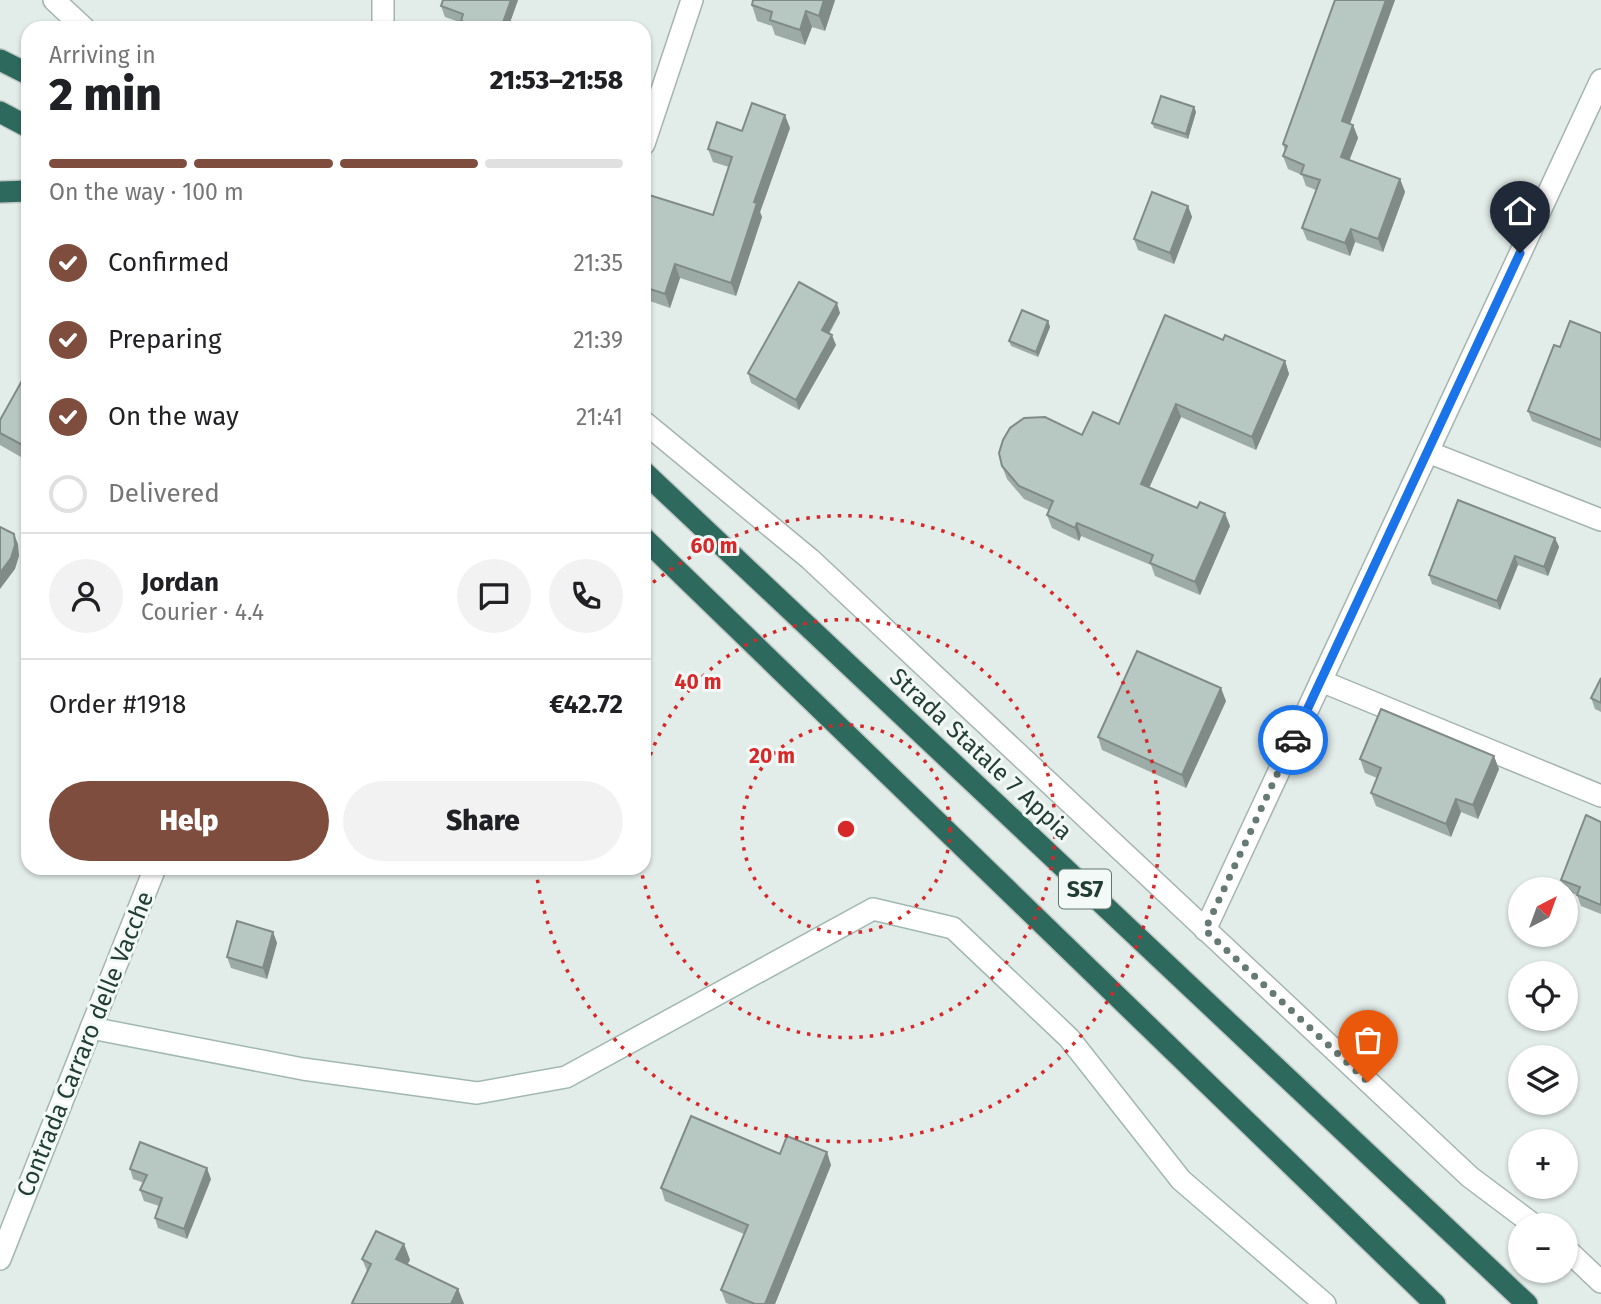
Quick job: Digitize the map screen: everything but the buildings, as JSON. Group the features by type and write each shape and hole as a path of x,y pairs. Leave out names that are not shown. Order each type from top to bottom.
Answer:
{"highway":[{"path":"0,60 21,70"},
{"path":"0,112 21,123"},
{"path":"0,192 21,191"},
{"name":"Strada Statale 7 Appia","path":"651,479 1527,1304"},
{"name":"SS7","path":"651,545 1435,1304"}],"street":[{"path":"54,0 76,21"},
{"path":"383,0 383,21"},
{"path":"651,123 692,0"},
{"path":"1205,930 1601,80"},
{"path":"651,428 810,559 1470,1177 1518,1213"},
{"path":"1428,452 1601,520"},
{"path":"1321,681 1601,796"},
{"name":"Contrada Carraro delle Vacche","path":"0,1259 152,875"},
{"path":"91,1028 303,1069 477,1093 566,1077 873,909 953,928 1069,1038 1181,1180 1325,1304"},
{"path":"1578,1260 1601,1282"}],"way so far":[{"path":"1293,740 1205,930 1368,1082"}],"route":[{"path":"1293,740 1520,253"}]}
